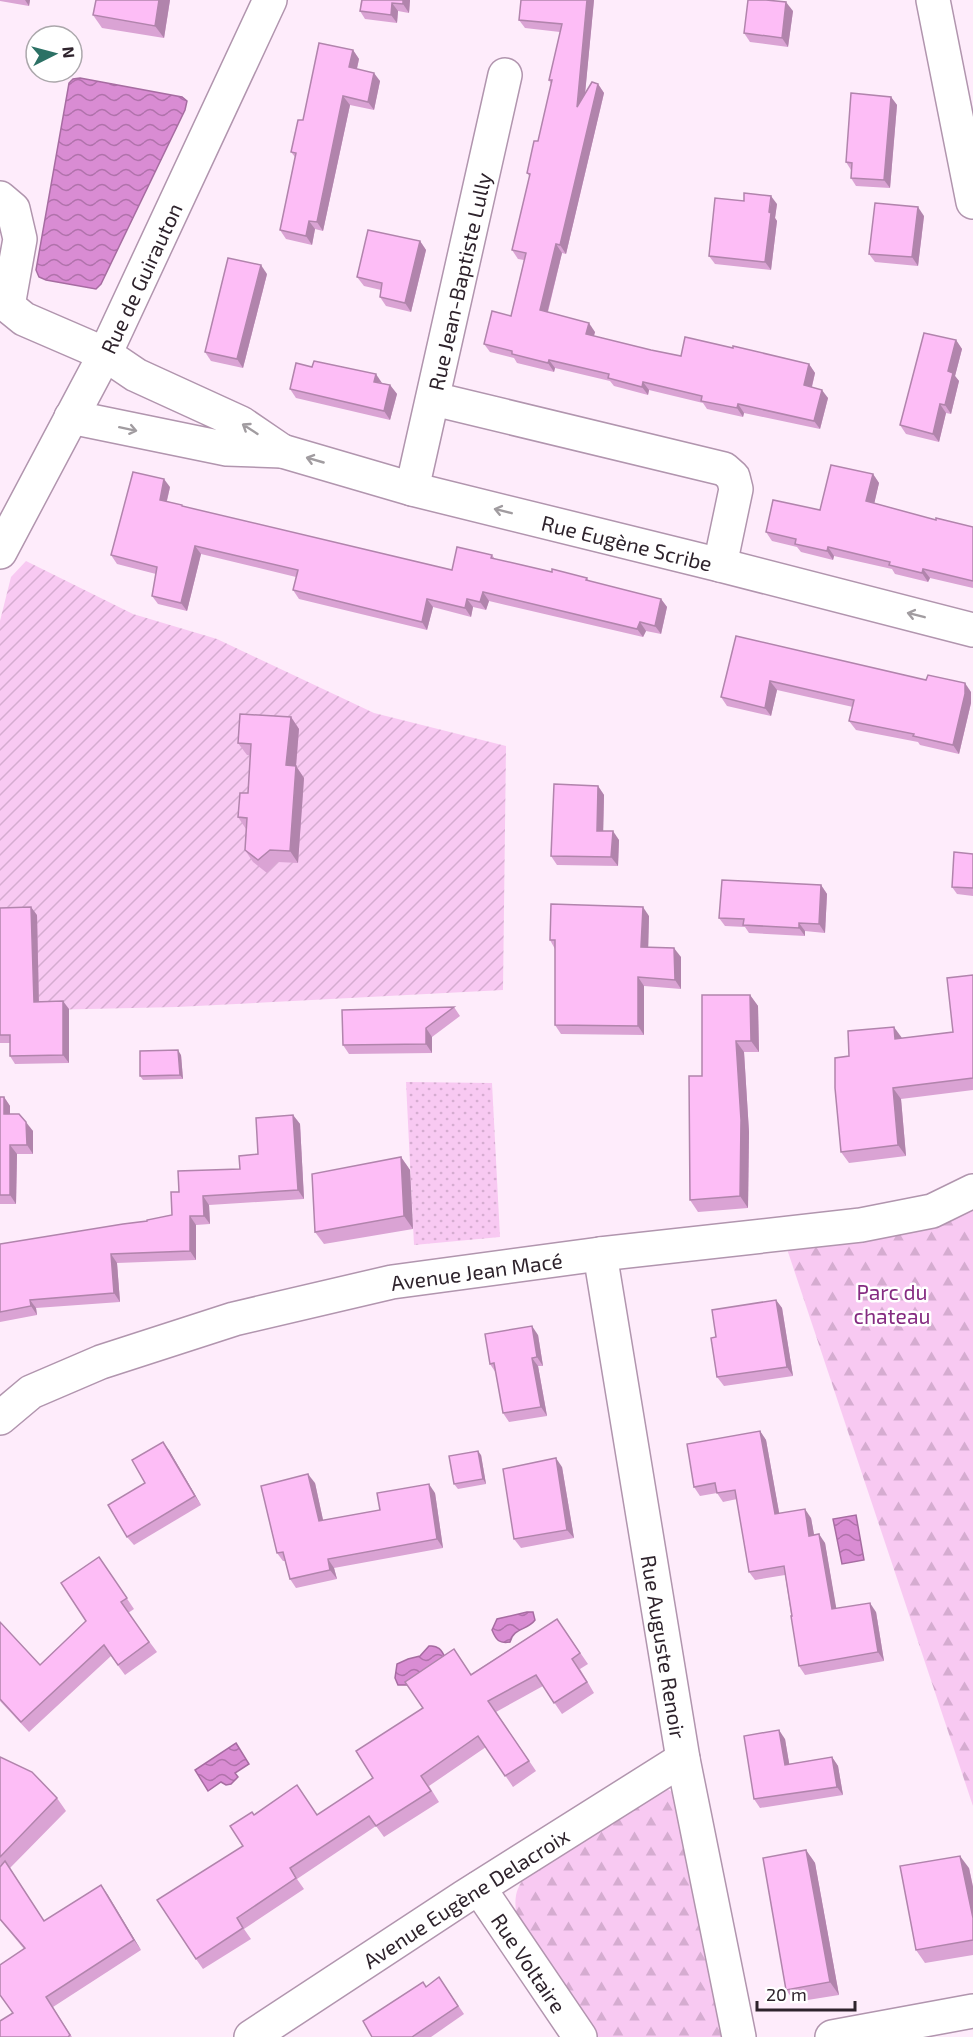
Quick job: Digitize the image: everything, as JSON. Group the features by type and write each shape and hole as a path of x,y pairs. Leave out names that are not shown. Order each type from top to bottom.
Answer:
{"street":[{"name":"Rue de Guirauton","path":"0,552 105,354 270,0"},
{"path":"933,0 968,153 973,202"},
{"name":"Rue Jean-Baptiste Lully","path":"412,489 505,75"},
{"name":"Rue Eugène Scribe","path":"0,198 13,209 20,239 8,306 24,319 105,354 136,375 241,423 282,451"},
{"path":"434,399 724,469 733,477 736,489 720,565"},
{"name":"Rue Eugène Scribe","path":"71,417 227,449 282,451 412,489 973,630"},
{"name":"Avenue Jean Macé","path":"0,1418 31,1392 101,1362 234,1319 392,1282 600,1254 861,1225 932,1211 973,1191"},
{"name":"Rue Auguste Renoir","path":"600,1254 683,1759 739,2037"},
{"name":"Avenue Eugène Delacroix","path":"251,2037 683,1759"},
{"name":"Rue Voltaire","path":"480,1888 580,2037"},
{"path":"832,2037 973,2011"}],"green space":[{"path":"26,561 133,614 217,639 374,713 506,746 503,990 177,1007 0,1011 0,621 11,577"},
{"path":"406,1082 492,1083 500,1237 414,1245"},
{"name":"Parc du chateau","path":"973,1191 973,1806 782,1234"},
{"path":"658,1788 667,1789 680,1796 724,2024 722,2037 596,2037 516,1912 517,1891 527,1873"}],"water":[{"path":"84,79 182,97 187,101 185,110 101,284 96,289 46,280 39,277 36,270 69,84 84,84"},
{"path":"856,1515 864,1560 842,1564 833,1519"},
{"path":"533,1612 535,1620 532,1623 514,1634 510,1642 501,1642 497,1639 492,1630 497,1619"},
{"path":"429,1646 439,1649 445,1658 408,1685 398,1685 395,1678 397,1664 420,1656"},
{"path":"236,1743 249,1764 235,1773 238,1777 231,1784 226,1785 221,1782 208,1791 195,1770"}],"building":[{"path":"96,0 159,0 155,26 93,15"},
{"path":"362,0 403,0 403,4 392,3 391,15 360,11"},
{"path":"521,0 587,0 577,107 592,82 598,84 560,245 556,244 540,310 589,323 586,334 651,350 681,356 685,337 809,364 804,385 822,390 814,421 738,404 737,408 701,401 702,396 643,382 642,387 608,378 609,374 549,360 548,363 484,344 492,311 511,316 526,253 512,250 530,174 527,173 534,141 538,141 552,80 549,80 562,24 519,20"},
{"path":"748,0 786,2 782,38 744,33"},
{"path":"319,43 353,50 349,67 374,73 368,102 343,96 317,222 309,221 306,236 280,230 296,153 291,152 298,120 303,120"},
{"path":"851,93 891,97 884,180 851,178 852,163 846,162"},
{"path":"744,193 771,196 765,262 709,256 715,198 744,201"},
{"path":"875,203 918,207 912,257 869,254"},
{"path":"368,230 420,241 405,303 380,297 382,283 357,277"},
{"path":"228,258 261,265 237,359 205,352"},
{"path":"924,333 956,340 948,371 953,373 945,405 940,404 933,434 900,425"},
{"path":"314,361 376,374 374,382 390,385 384,411 290,389 296,363 312,367"},
{"path":"831,465 873,474 866,501 936,520 936,518 973,527 973,581 923,569 922,573 889,565 890,562 828,547 827,551 795,544 796,539 766,532 773,500 820,510"},
{"path":"133,472 164,479 160,500 182,506 452,570 457,547 492,555 491,558 552,572 552,569 661,599 655,626 640,622 637,629 483,592 480,602 467,599 465,608 427,599 422,622 293,590 298,570 195,546 181,603 152,596 157,567 111,555"},
{"path":"736,636 926,680 928,675 965,683 965,694 953,745 913,736 914,734 849,721 854,700 770,681 765,708 721,697"},
{"path":"240,714 291,717 286,765 296,766 290,851 270,850 258,860 245,850 247,818 238,817 240,793 248,793 251,744 238,743"},
{"path":"554,784 598,786 597,831 613,831 611,857 551,856"},
{"path":"954,852 973,854 973,888 952,887"},
{"path":"722,880 821,885 819,924 799,923 799,928 743,925 744,919 719,918"},
{"path":"551,904 643,907 641,947 674,948 675,980 638,977 638,1026 555,1025 555,940 550,940"},
{"path":"31,907 34,1002 63,1001 63,1055 10,1056 10,1035 0,1035 0,908"},
{"path":"973,975 973,1078 893,1088 898,1145 841,1152 835,1088 835,1058 849,1056 848,1031 894,1027 895,1039 953,1032 947,978"},
{"path":"702,995 750,995 751,1041 736,1041 741,1120 740,1196 690,1200 689,1076 702,1076"},
{"path":"454,1007 426,1028 426,1044 343,1045 342,1010"},
{"path":"178,1050 180,1075 140,1076 140,1051"},
{"path":"0,1097 4,1097 4,1114 19,1114 26,1122 27,1145 10,1145 10,1195 0,1195"},
{"path":"293,1115 298,1190 203,1196 204,1216 190,1216 190,1251 111,1254 114,1293 30,1300 31,1306 0,1312 0,1244 172,1215 171,1192 179,1192 178,1171 240,1169 239,1156 258,1154 256,1118"},
{"path":"401,1157 404,1216 315,1232 312,1174"},
{"path":"776,1300 787,1367 717,1377 711,1338 716,1337 712,1310"},
{"path":"532,1326 537,1357 532,1358 541,1407 503,1413 494,1363 490,1364 485,1334"},
{"path":"760,1431 775,1514 805,1509 809,1536 819,1534 832,1609 870,1603 878,1652 799,1666 784,1566 749,1572 735,1490 717,1493 715,1483 694,1487 687,1444"},
{"path":"163,1442 195,1496 127,1537 108,1505 145,1483 132,1460"},
{"path":"478,1451 483,1479 454,1484 449,1456"},
{"path":"556,1458 567,1530 514,1539 503,1469"},
{"path":"308,1474 319,1521 380,1510 377,1493 429,1484 437,1539 328,1559 330,1570 290,1579 283,1552 277,1553 261,1486"},
{"path":"99,1557 127,1598 121,1602 149,1642 118,1665 104,1645 21,1722 0,1699 0,1622 40,1665 86,1621 61,1583"},
{"path":"557,1619 580,1653 572,1659 587,1682 554,1703 536,1675 488,1701 529,1761 505,1776 478,1736 421,1776 431,1791 376,1826 369,1816 290,1868 296,1878 237,1918 243,1928 196,1959 157,1900 243,1846 230,1826 252,1812 254,1815 297,1785 317,1815 373,1778 356,1751 423,1708 405,1682 454,1649 471,1675"},
{"path":"779,1730 785,1765 832,1757 837,1787 754,1799 744,1736"},
{"path":"0,1757 32,1772 57,1798 0,1857"},
{"path":"806,1850 830,1982 786,1990 763,1858"},
{"path":"960,1856 973,1918 973,1940 916,1950 900,1866"},
{"path":"5,1861 44,1921 101,1885 134,1940 46,1997 70,2035 68,2037 0,2037 0,2021 13,2013 0,1995 0,1965 25,1948 0,1919 0,1867"},
{"path":"439,1977 458,2006 412,2037 372,2037 363,2021 423,1982 426,1987"}]}
